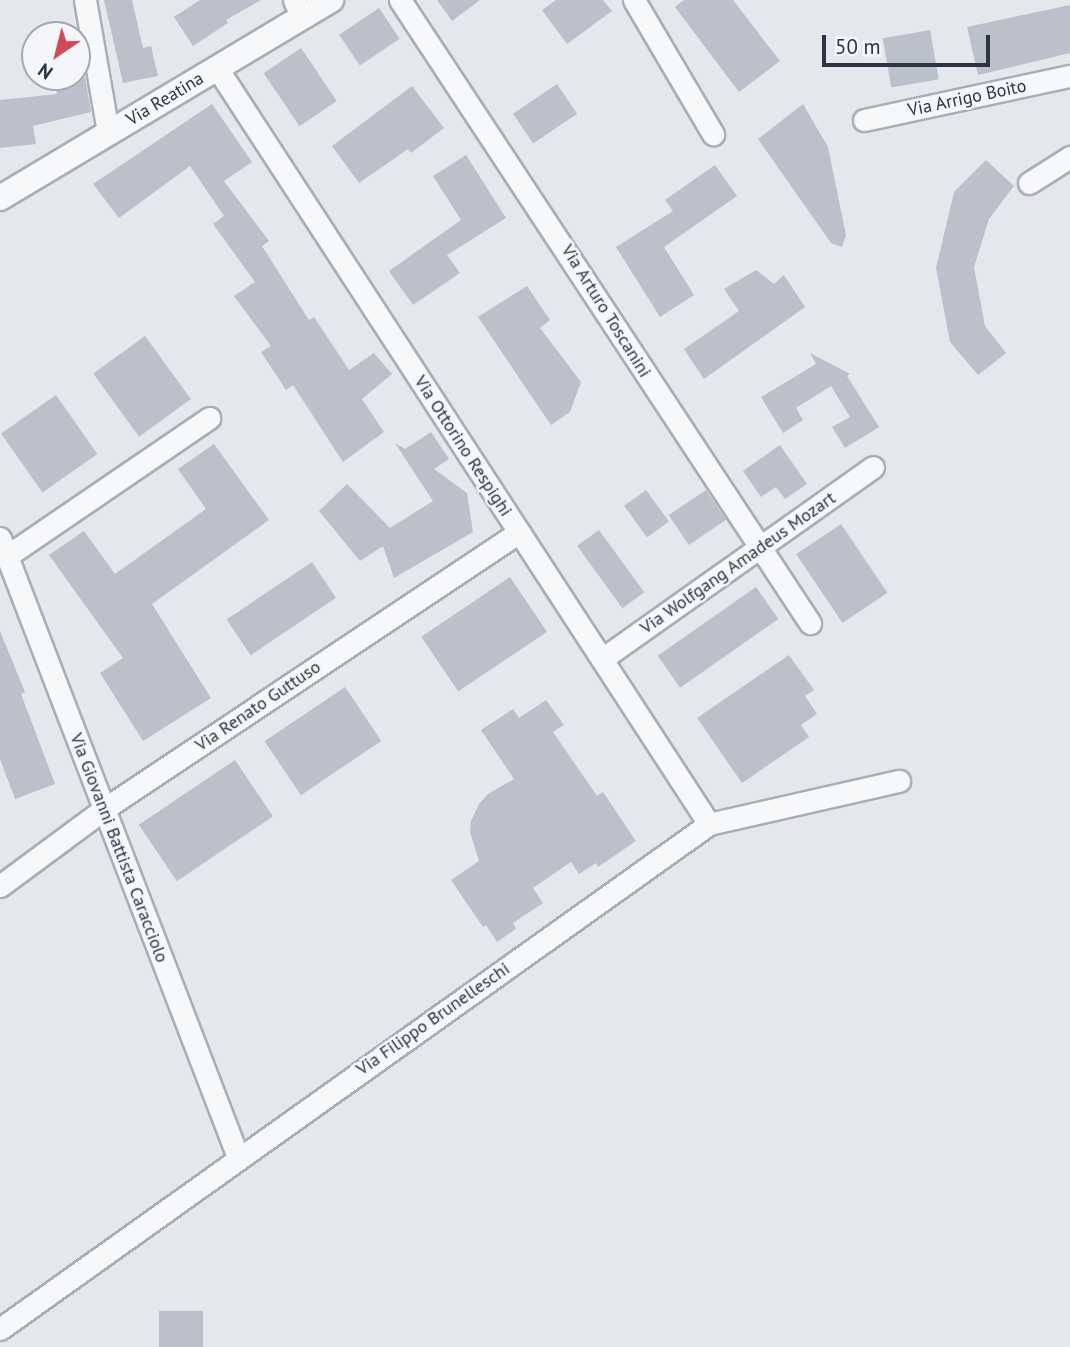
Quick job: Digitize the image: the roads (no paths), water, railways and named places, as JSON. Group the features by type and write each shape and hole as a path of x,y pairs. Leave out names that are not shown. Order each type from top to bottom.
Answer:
{"street":[{"path":"85,0 108,132"},
{"name":"Via Reatina","path":"0,198 217,68 298,9 331,0"},
{"name":"Via Arturo Toscanini","path":"400,0 565,246 810,623"},
{"path":"634,0 713,134"},
{"name":"Via Ottorino Respighi","path":"217,68 709,824"},
{"name":"Via Arrigo Boito","path":"864,120 1070,76"},
{"path":"1029,183 1070,157"},
{"path":"3,547 209,418"},
{"name":"Via Wolfgang Amadeus Mozart","path":"602,659 873,467"},
{"name":"Via Renato Guttuso","path":"0,886 104,809 519,532"},
{"name":"Via Giovanni Battista Caracciolo","path":"3,547 238,1157"},
{"name":"Via Filippo Brunelleschi","path":"0,1329 709,824 899,781"}]}
